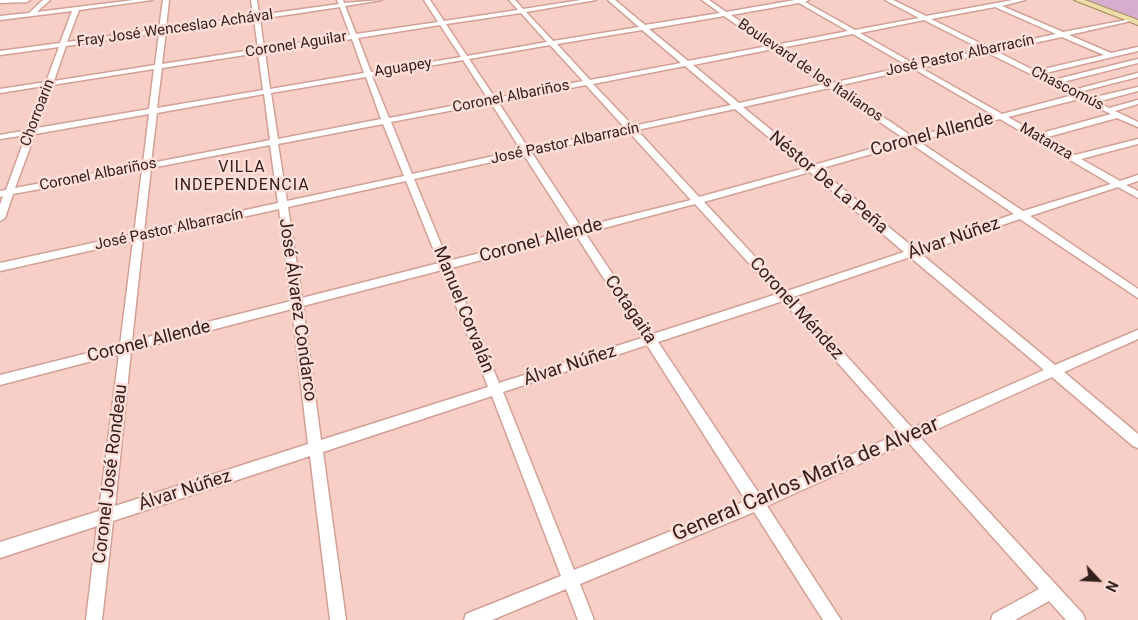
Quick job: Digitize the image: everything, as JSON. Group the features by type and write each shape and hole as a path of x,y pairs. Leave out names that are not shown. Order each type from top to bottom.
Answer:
{"main road":[{"path":"1078,0 1138,23"}],"street":[{"path":"0,1 27,0"},
{"path":"31,14 47,0"},
{"path":"0,18 149,0"},
{"name":"Coronel José Rondeau","path":"94,620 166,0"},
{"name":"José Álvarez Condarco","path":"254,0 255,18 262,51 297,304 338,620"},
{"name":"Fray José Wenceslao Achával","path":"0,53 255,18 341,3 379,0"},
{"name":"Cotagaita","path":"426,0 650,340 755,504 833,620"},
{"name":"Coronel Méndez","path":"512,0 696,201 786,296 1077,620"},
{"name":"Coronel Aguilar","path":"0,91 593,0"},
{"name":"Néstor De La Peña","path":"611,0 1138,442"},
{"name":"Boulevard de los Italianos","path":"705,0 1138,294"},
{"name":"Aguapey","path":"0,137 801,0"},
{"name":"Matanza","path":"801,0 1138,195"},
{"name":"Chascomús","path":"888,0 1118,115 1136,122"},
{"path":"985,0 1063,34 1138,71"},
{"name":"Coronel Albariños","path":"5,194 1022,0"},
{"name":"Manuel Corvalán","path":"341,3 386,121 411,178 496,390 586,620"},
{"name":"Chorroarin","path":"0,218 5,194 49,84 76,9"},
{"name":"José Pastor Albarracín","path":"0,267 1129,20"},
{"path":"1035,73 1138,48"},
{"path":"1053,82 1138,61"},
{"name":"Coronel Allende","path":"0,380 696,201 1001,116 1138,75"},
{"path":"1090,101 1138,89"},
{"path":"1109,110 1138,102"},
{"path":"1037,137 1118,115"},
{"path":"1074,158 1138,141"},
{"name":"Álvar Núñez","path":"0,550 786,296 1022,215 1138,178"},
{"name":"General Carlos María de Alvear","path":"472,620 755,504 1138,334"},
{"path":"999,620 1050,592"}],"shaded area":[{"path":"1084,0 1138,0 1138,21"}],"district":[{"name":"VILLA INDEPENDENCIA","path":"242,177"}]}
